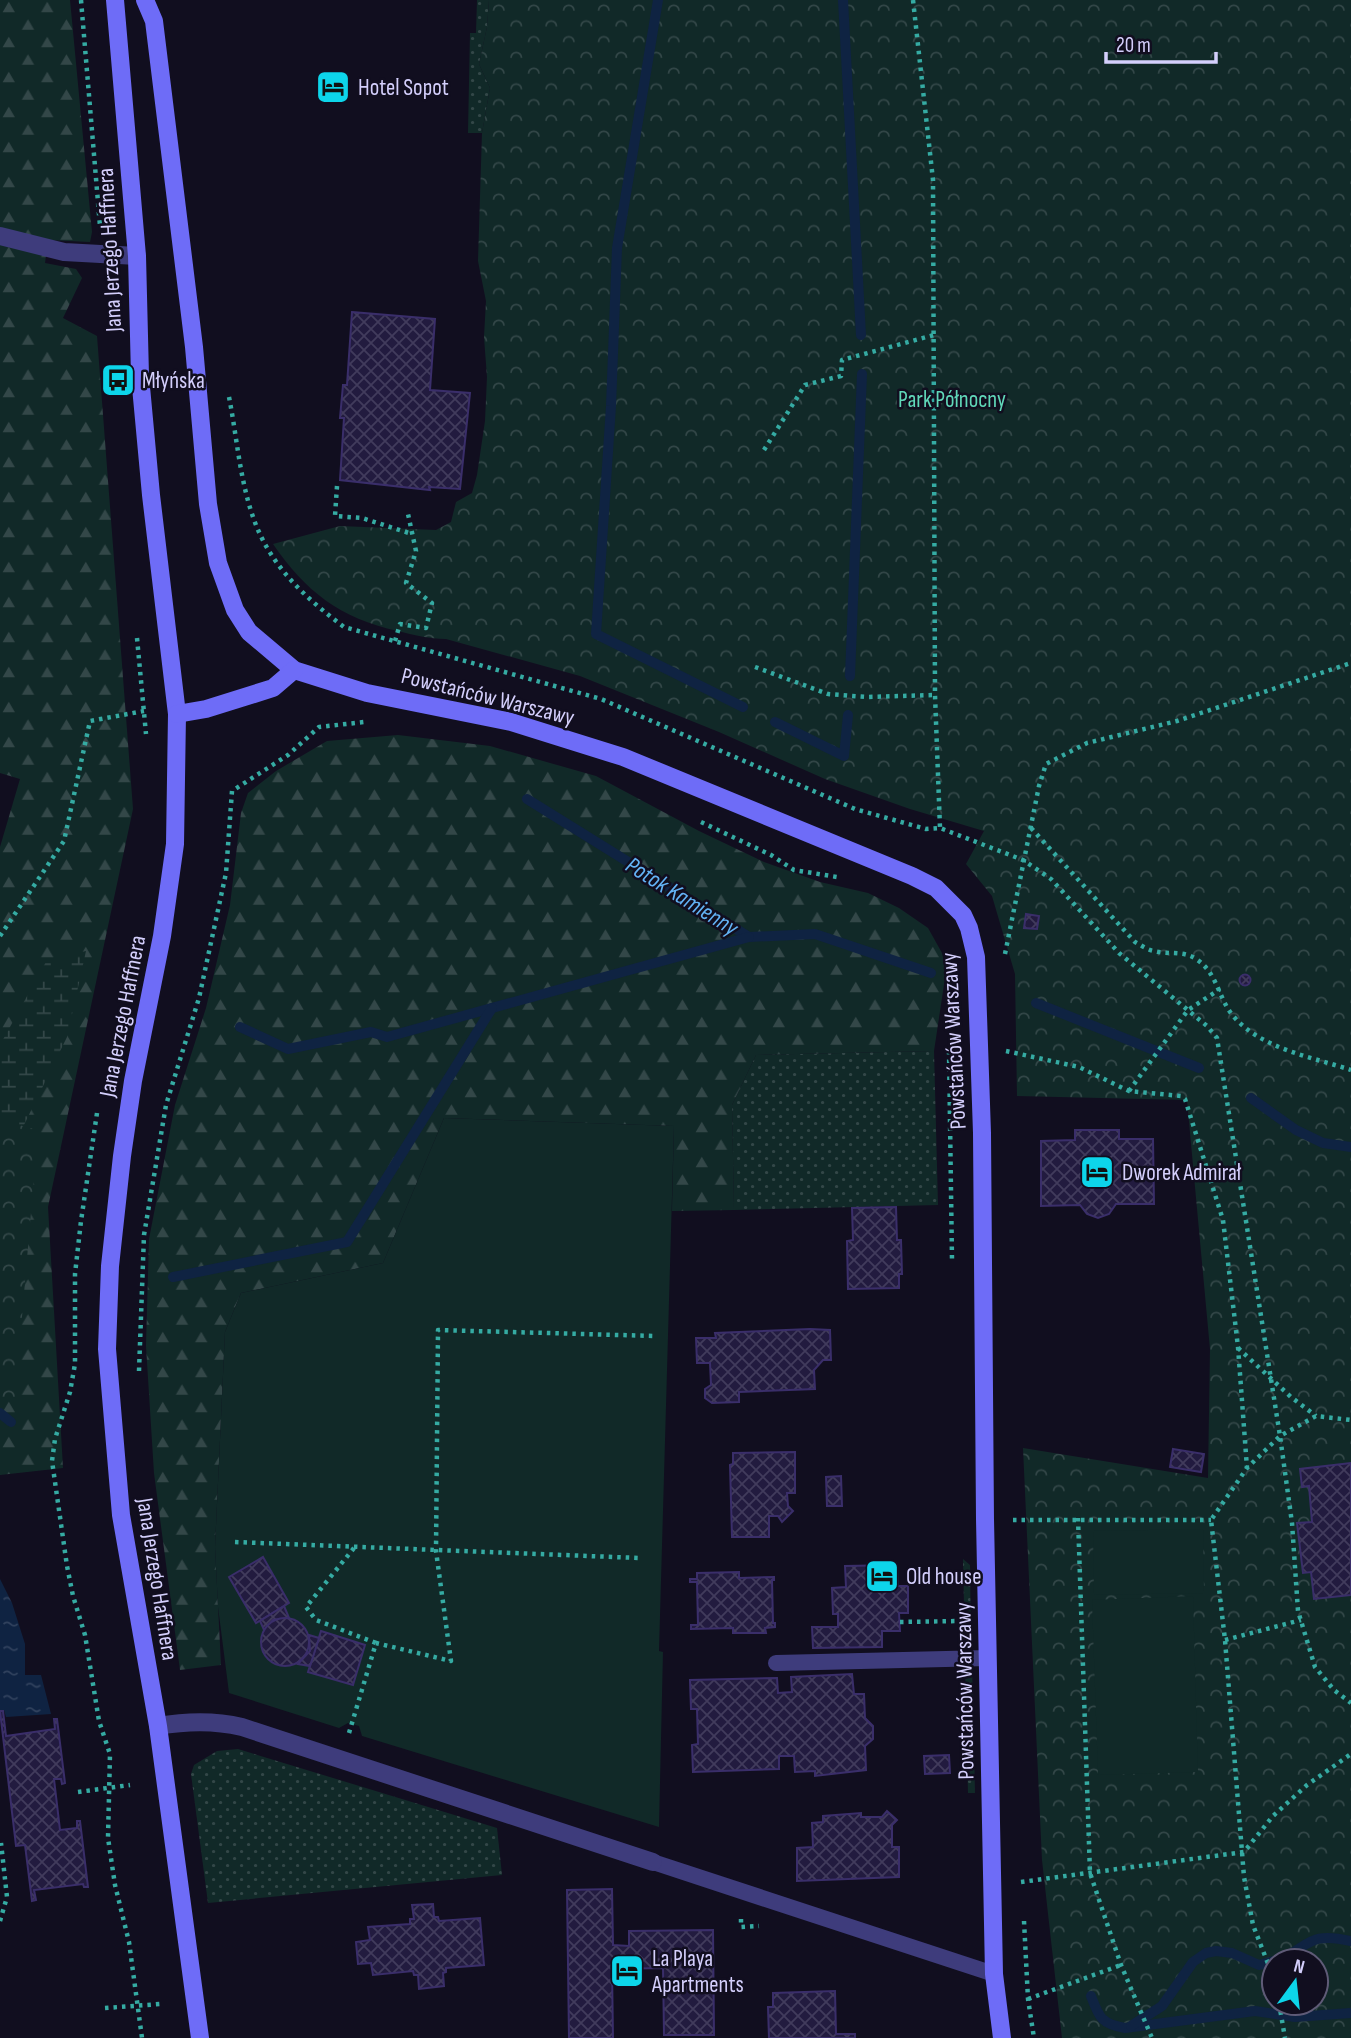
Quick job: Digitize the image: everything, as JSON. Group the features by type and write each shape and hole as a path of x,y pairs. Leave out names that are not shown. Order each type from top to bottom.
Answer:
{"street":[{"name":"Jana Jerzego Haffnera","path":"115,0 137,256 140,376 177,714 175,844 162,936 133,1081 124,1143 110,1266 108,1325 114,1447 121,1515 158,1726 200,2038"},
{"name":"Powstańców Warszawy","path":"145,0 154,21 194,347 208,504 218,563 235,610 249,632 294,670 367,693 511,722 622,757 912,876 936,888 963,915 970,928 976,957 982,1146 994,1973 1002,2038"},
{"path":"0,236 64,252 137,256"},
{"path":"177,714 206,709 273,688 294,670"},
{"path":"158,1726 205,1721 242,1727 653,1862"}],"lane":[{"path":"776,1663 988,1658"},
{"path":"653,1862 994,1973"}],"path":[{"path":"81,0 102,254"},
{"path":"913,0 933,180 935,695 940,828"},
{"path":"764,450 805,385 841,376 842,360 934,335"},
{"path":"233,416 247,492 268,550 309,600 344,627 601,699 855,809 926,829 940,828 1024,860 1051,879 1119,953 1207,1026 1217,1038 1280,1436 1292,1523 1298,1611 1315,1667 1334,1690 1351,1703"},
{"path":"337,486 335,516 362,518 413,534"},
{"path":"395,641 400,624 426,628 432,603 407,583 416,551 408,514"},
{"path":"137,638 148,745"},
{"path":"1004,958 1046,764 1087,743 1177,721 1351,663"},
{"path":"755,667 828,694 866,697 935,695"},
{"path":"0,936 64,841 90,721 144,711"},
{"path":"139,1381 144,1236 166,1105 199,998 226,873 232,791 288,755 319,727 368,722"},
{"path":"694,817 771,855 794,870 840,877"},
{"path":"1031,828 1135,942 1152,951 1184,953 1196,958 1212,973 1232,1015 1246,1029 1269,1042 1351,1070"},
{"path":"1129,1091 1188,1010 1220,989"},
{"path":"1005,1051 1022,1052 1079,1067 1129,1091 1181,1096 1185,1099 1223,1220 1238,1347 1247,1468"},
{"path":"98,1108 75,1274 75,1364 70,1392 55,1439 53,1477 73,1597 85,1635 99,1721 110,1754 108,1838 111,1866 129,1942 142,2038"},
{"path":"354,1547 306,1607 316,1620 376,1643 451,1661 436,1551 439,1330 655,1336"},
{"path":"1238,1347 1316,1416 1351,1420"},
{"path":"1261,1947 1244,1877 1225,1640 1212,1520 1247,1468 1280,1436 1316,1416"},
{"path":"1079,1518 1090,1873 1121,1965 1151,2036"},
{"path":"1013,1520 1212,1520"},
{"path":"235,1542 639,1558"},
{"path":"1225,1640 1301,1620"},
{"path":"900,1622 960,1621"},
{"path":"349,1733 376,1643"},
{"path":"1021,1882 1244,1852 1281,1808 1307,1785 1351,1754"},
{"path":"78,1792 130,1785"},
{"path":"0,1835 7,1897 0,1921"},
{"path":"1028,1998 1121,1965"},
{"path":"105,2008 160,2004"},
{"path":"1281,2017 1285,2038"}],"green space":[{"path":"0,0 70,0 92,232 90,242 48,240 45,263 76,269 82,278 63,318 97,336 133,809 48,1207 63,1468 0,1475 0,847 20,779 0,773"},
{"path":"477,0 489,0 487,27 479,64 490,88 482,133 468,133 470,33 476,33"},
{"name":"Park Północny","path":"489,0 1351,0 1351,2038 1062,2038 1042,1860 1023,1448 1208,1478 1210,1349 1187,1100 1017,1096 1015,974 992,896 966,864 984,831 825,779 719,732 580,676 446,639 410,634 359,619 326,601 312,589 273,544 340,526 436,530 451,522 456,502 472,493 485,421 487,377 484,337 486,301 478,261 482,133 490,88 479,64 487,27"},
{"path":"398,735 490,746 596,776 764,862 820,882 868,893 899,908 928,928 942,953 946,971 934,1051 756,1055 732,1105 734,1210 672,1211 674,1126 444,1118 383,1263 241,1293 225,1332 215,1547 221,1665 180,1670 154,1473 146,1346 149,1239 175,1105 206,1008 230,905 241,813 248,793 276,771 327,741"},
{"path":"86,951 67,1037 0,1174 0,1045 47,960"},
{"path":"934,1051 938,1205 734,1210 732,1105 756,1055"},
{"path":"444,1118 674,1126 659,1651 663,1652 659,1827 362,1736 359,1726 348,1723 339,1728 229,1693 218,1607 215,1547 225,1332 241,1293 383,1263"},
{"path":"0,1120 38,1130 15,1399 0,1403"},
{"path":"1203,1529 1204,1593 1094,1595 1093,1531"},
{"path":"963,1559 970,1565 971,1644 965,1650"},
{"path":"1193,1596 1198,1772 1098,1775 1092,1600"},
{"path":"965,1665 972,1666 975,1793 968,1793"},
{"path":"238,1749 497,1828 502,1875 208,1903 191,1774 194,1765 217,1751"}],"water":[{"path":"0,1579 12,1603 25,1644 25,1675 41,1675 51,1714 6,1717 4,1710 0,1710"}],"building":[{"path":"352,312 435,319 430,390 470,393 460,489 429,487 430,490 340,480 344,418 340,418 343,385 347,385"},
{"path":"1026,914 1039,916 1037,929 1024,928"},
{"path":"1245,975 1249,976 1249,984 1245,985 1241,984 1240,980 1241,976"},
{"name":"Dworek Admirał","path":"1075,1130 1119,1130 1119,1139 1153,1139 1154,1204 1116,1204 1109,1214 1098,1218 1087,1214 1080,1205 1041,1206 1041,1141 1075,1140"},
{"path":"896,1207 897,1240 901,1240 902,1274 899,1274 899,1288 848,1289 847,1241 853,1240 852,1208"},
{"path":"830,1330 831,1360 823,1360 814,1370 815,1389 739,1392 739,1402 712,1403 705,1398 705,1389 711,1385 710,1363 697,1363 696,1338 716,1338 715,1333"},
{"path":"1173,1449 1204,1454 1201,1472 1170,1467"},
{"path":"795,1452 795,1493 787,1493 788,1506 793,1511 782,1522 778,1516 769,1516 769,1537 732,1537 730,1465 733,1464 733,1453"},
{"path":"1351,1463 1351,1595 1314,1599 1311,1572 1303,1573 1297,1523 1312,1522 1309,1486 1302,1487 1300,1469"},
{"path":"841,1476 842,1506 827,1506 826,1477"},
{"path":"263,1557 289,1603 256,1623 229,1577"},
{"path":"897,1565 898,1586 908,1586 908,1613 899,1613 900,1631 882,1631 882,1647 813,1648 812,1627 838,1627 838,1614 833,1614 832,1588 846,1587 845,1566"},
{"path":"739,1572 739,1578 774,1577 775,1627 765,1628 766,1633 733,1633 733,1628 691,1629 691,1625 698,1625 697,1582 690,1582 690,1579 697,1579 697,1573"},
{"path":"284,1606 289,1618 273,1620 264,1630 260,1621"},
{"path":"285,1618 294,1619 302,1625 308,1633 308,1651 302,1659 294,1665 285,1666 276,1665 268,1659 262,1651 261,1642 262,1633 268,1625 276,1619"},
{"path":"321,1631 365,1645 353,1685 308,1672"},
{"path":"309,1635 319,1638 310,1666 298,1664 310,1651"},
{"path":"852,1674 854,1694 864,1694 865,1718 873,1726 873,1739 865,1746 866,1770 815,1776 815,1771 795,1772 794,1756 779,1756 779,1769 693,1772 692,1745 698,1744 697,1709 691,1709 690,1680 777,1678 778,1693 792,1692 791,1677"},
{"path":"0,1711 3,1711 6,1736 55,1729 54,1719 57,1719 65,1783 62,1784 61,1779 54,1779 60,1830 77,1828 77,1821 80,1821 88,1887 83,1884 34,1890 36,1900 32,1901 25,1845 16,1846"},
{"path":"949,1755 950,1773 925,1774 924,1756"},
{"path":"887,1811 897,1820 892,1825 892,1847 899,1847 899,1877 797,1881 797,1848 813,1847 812,1823 823,1822 823,1816 861,1813 861,1817 882,1817"},
{"path":"612,1889 613,1945 629,1946 629,1931 713,1930 714,2035 664,2035 663,1968 612,1969 613,2038 569,2038 567,1890"},
{"path":"433,1904 434,1917 438,1917 439,1921 480,1918 484,1965 446,1968 443,1973 444,1986 419,1989 418,1975 414,1975 413,1971 373,1975 371,1963 358,1964 356,1942 370,1940 368,1927 410,1924 410,1919 414,1919 412,1905"},
{"path":"835,1991 836,2034 855,2034 855,2038 769,2038 768,2007 773,2007 773,1993"}],"waterway":[{"path":"658,0 617,248 611,406 596,634 743,707"},
{"path":"843,0 861,335"},
{"path":"850,676 862,374"},
{"path":"775,722 844,756 848,715"},
{"name":"Potok Kamienny","path":"527,799 749,937 815,934 931,973"},
{"path":"240,1027 288,1049 371,1032 387,1037 749,937"},
{"name":"Potok Kamienny","path":"1036,1003 1199,1068"},
{"path":"173,1277 347,1242 492,1008"},
{"name":"Potok Kamienny","path":"1251,1098 1296,1130 1323,1143 1351,1147"},
{"path":"0,1413 11,1422"},
{"path":"1302,1947 1325,1938 1351,1941"},
{"path":"1131,2026 1162,2006 1193,1962 1206,1953 1232,1953 1260,1965"},
{"path":"1091,1996 1096,2009 1106,2022 1125,2028 1255,2011 1295,2017 1351,2013"}],"place":[{"name":"Hotel Sopot","path":"333,87"},
{"name":"Młyńska","path":"118,380"},
{"name":"Dworek Admirał","path":"1097,1172"},
{"name":"Old house","path":"882,1576"},
{"name":"La Playa Apartments","path":"627,1971"}]}
